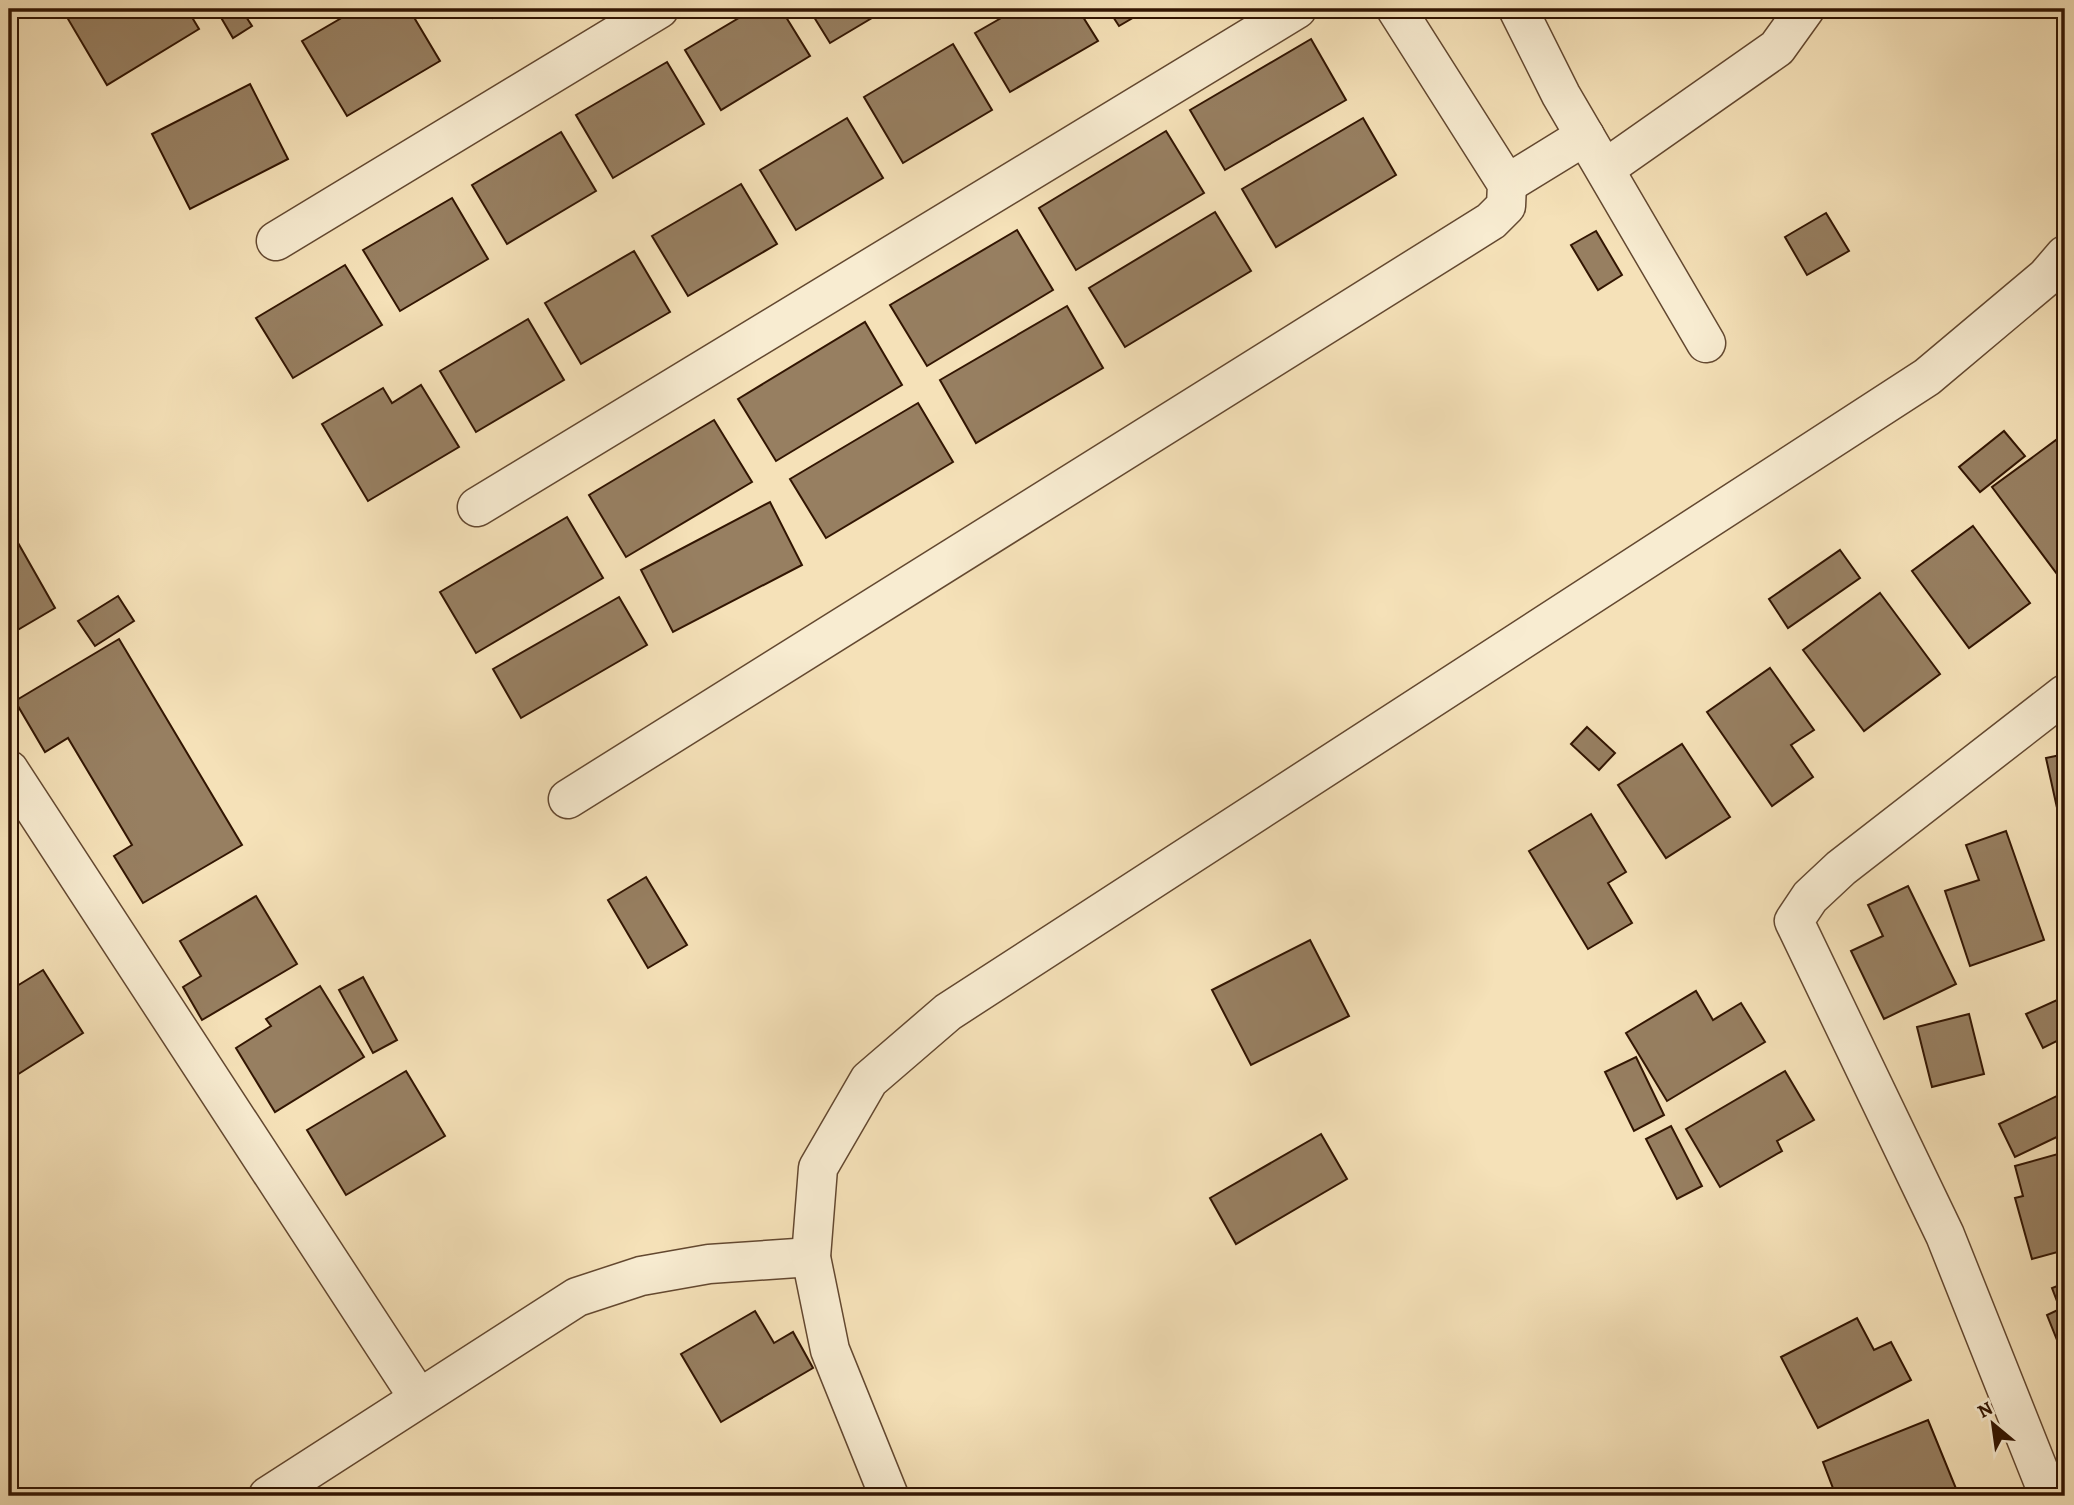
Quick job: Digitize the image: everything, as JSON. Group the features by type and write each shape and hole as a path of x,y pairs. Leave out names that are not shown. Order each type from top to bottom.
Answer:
{"street":[{"path":"276,241 659,9"},
{"path":"477,507 1297,9"},
{"path":"568,799 1491,220 1506,206 1507,184 1396,9"},
{"path":"1518,9 1585,136 1706,343"},
{"path":"1605,168 1777,48 1805,9"},
{"path":"1507,184 1585,136"},
{"path":"885,1494 830,1349 811,1256 818,1168 869,1080 948,1012 1927,377 2046,276 2065,255"},
{"path":"2049,1496 1945,1235 1794,921 1810,897 1841,869 2065,694"},
{"path":"9,770 418,1397"},
{"path":"268,1496 577,1297 641,1276 709,1264 811,1256"}],"building":[{"path":"86,9 187,9 199,29 107,85 68,19"},
{"path":"216,9 241,9 252,26 233,38"},
{"path":"357,9 409,9 440,61 347,116 302,41"},
{"path":"488,9 510,9 493,18"},
{"path":"754,9 781,9 810,56 721,110 685,50"},
{"path":"809,9 887,9 830,43"},
{"path":"1017,9 1078,9 1098,41 1010,92 975,33"},
{"path":"1108,9 1148,9 1119,26"},
{"path":"1311,39 1346,100 1225,170 1190,110"},
{"path":"953,44 992,110 903,163 864,97"},
{"path":"667,62 704,124 613,178 576,115"},
{"path":"250,84 288,159 190,209 152,134"},
{"path":"847,118 883,178 796,230 760,170"},
{"path":"1363,118 1396,175 1276,247 1242,189"},
{"path":"1166,131 1204,193 1076,270 1039,208"},
{"path":"561,132 596,191 507,244 472,185"},
{"path":"741,184 777,244 688,296 652,236"},
{"path":"452,198 488,259 400,311 363,250"},
{"path":"1215,212 1251,271 1125,347 1089,288"},
{"path":"1826,213 1849,251 1807,275 1785,237"},
{"path":"1017,230 1053,290 927,366 890,305"},
{"path":"1596,231 1622,275 1598,290 1571,245"},
{"path":"634,251 670,312 581,364 545,303"},
{"path":"345,265 382,325 293,378 256,318"},
{"path":"1067,306 1103,368 976,443 940,380"},
{"path":"528,319 564,380 476,432 440,371"},
{"path":"865,322 902,385 776,461 738,399"},
{"path":"421,385 459,447 368,501 322,424 383,388 392,403"},
{"path":"918,403 953,462 826,538 790,479"},
{"path":"714,420 752,482 626,557 589,495"},
{"path":"2004,431 2025,456 1980,492 1959,467"},
{"path":"2056,440 2065,453 2065,574 2060,578 1992,487"},
{"path":"770,502 802,565 673,632 641,570"},
{"path":"567,517 603,578 476,653 440,592"},
{"path":"1973,526 2030,603 1969,648 1912,571"},
{"path":"9,527 55,608 9,635"},
{"path":"1840,550 1860,578 1788,628 1769,599"},
{"path":"1880,593 1940,674 1864,731 1803,650"},
{"path":"118,596 134,621 95,646 78,621"},
{"path":"619,597 647,645 521,718 493,669"},
{"path":"119,639 242,845 143,903 114,856 132,845 68,738 45,752 15,701"},
{"path":"1770,668 1814,730 1791,745 1813,777 1772,806 1707,712"},
{"path":"1587,727 1615,753 1599,770 1571,744"},
{"path":"1682,744 1730,817 1666,858 1618,785"},
{"path":"2065,754 2065,834 2063,835 2046,758"},
{"path":"1591,814 1626,872 1608,883 1632,923 1588,949 1529,851"},
{"path":"2006,831 2044,940 1970,966 1945,891 1979,880 1966,845"},
{"path":"646,877 687,945 648,968 608,900"},
{"path":"1908,886 1956,984 1884,1019 1851,951 1883,936 1868,905"},
{"path":"256,896 297,964 202,1020 183,987 201,976 180,941"},
{"path":"1310,940 1349,1016 1251,1065 1212,990"},
{"path":"43,970 83,1033 9,1080 9,985 12,989"},
{"path":"363,977 397,1040 373,1053 339,990"},
{"path":"320,986 364,1057 275,1112 236,1048 271,1026 266,1019"},
{"path":"1696,991 1713,1020 1741,1003 1765,1042 1667,1101 1626,1033"},
{"path":"2057,1000 2065,1017 2065,1037 2043,1048 2026,1014"},
{"path":"1969,1014 1984,1074 1932,1087 1917,1027"},
{"path":"1636,1057 1664,1115 1634,1131 1605,1072"},
{"path":"406,1071 445,1136 346,1195 307,1130"},
{"path":"1785,1071 1814,1120 1777,1141 1782,1151 1720,1187 1686,1129"},
{"path":"2065,1092 2065,1133 2015,1157 1999,1124"},
{"path":"1671,1126 1702,1186 1677,1199 1646,1139"},
{"path":"1321,1134 1347,1179 1236,1244 1210,1198"},
{"path":"2065,1152 2065,1250 2032,1259 2015,1198 2023,1196 2015,1166"},
{"path":"2065,1283 2065,1360 2047,1315 2060,1309 2052,1288"},
{"path":"755,1311 774,1343 793,1332 813,1368 721,1422 681,1354"},
{"path":"1857,1318 1874,1350 1891,1342 1911,1380 1818,1428 1781,1357"},
{"path":"1928,1420 1957,1491 1945,1496 1836,1496 1823,1462"}]}
